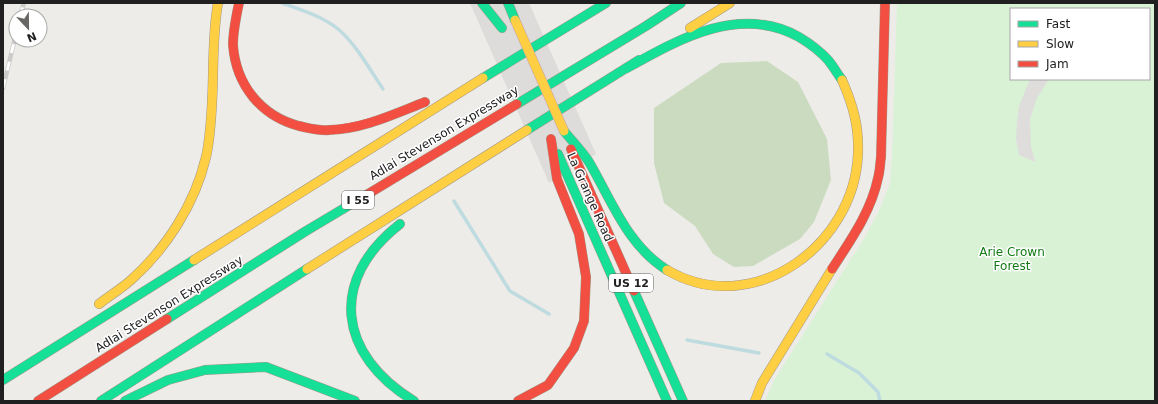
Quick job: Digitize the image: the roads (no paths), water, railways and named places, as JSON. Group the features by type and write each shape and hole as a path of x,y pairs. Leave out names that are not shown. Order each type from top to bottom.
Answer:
{"main road":[{"path":"92,308 130,280 160,250 179,220 197,184 206,158 211,117 214,23 218,3"},
{"path":"239,3 232,31 235,63 240,77 247,90 256,101 282,122 296,126 331,130 357,127 387,118 482,79"},
{"path":"482,3 504,32 491,3"},
{"name":"La Grange Road","path":"508,3 683,401"},
{"path":"511,3 515,20"},
{"name":"Adlai Stevenson Expressway","path":"3,380 482,79 606,3"},
{"name":"Adlai Stevenson Expressway","path":"38,401 306,231 646,26 681,3"},
{"path":"101,401 493,151 730,3"},
{"path":"755,401 762,383 860,224 878,179 881,158 885,3"},
{"path":"557,33 570,17 580,8"},
{"path":"564,131 587,160 625,231 638,248 665,270 683,278 710,285 735,286 760,282 782,273 794,266 813,250 831,230 840,216 851,188 858,155 856,120 847,92 835,69 819,50 803,37 771,25 727,25 712,28 692,35 627,68"},
{"path":"512,49 521,70"},
{"name":"La Grange Road","path":"527,83 667,401"},
{"path":"518,401 535,393 548,384 558,372 574,348 584,321 586,277 579,234 557,179 552,139"},
{"path":"419,209 493,151"},
{"path":"406,219 382,238 363,265 356,278 352,294 352,318 357,338 368,362 388,384 402,395 414,401"},
{"path":"3,374 48,341"},
{"path":"125,401 168,380 205,370 266,367 355,401"}],"waterway":[{"path":"282,3 318,17 332,24 338,29 351,42 383,89"},
{"path":"454,201 510,291 549,314"},
{"path":"687,340 759,353"},
{"path":"827,354 859,373 878,392 880,401"}],"railway":[{"path":"22,8 24,3"},
{"path":"3,88 13,48"}],"park label":[{"name":"Arie Crown Forest","path":"1012,259"}]}
